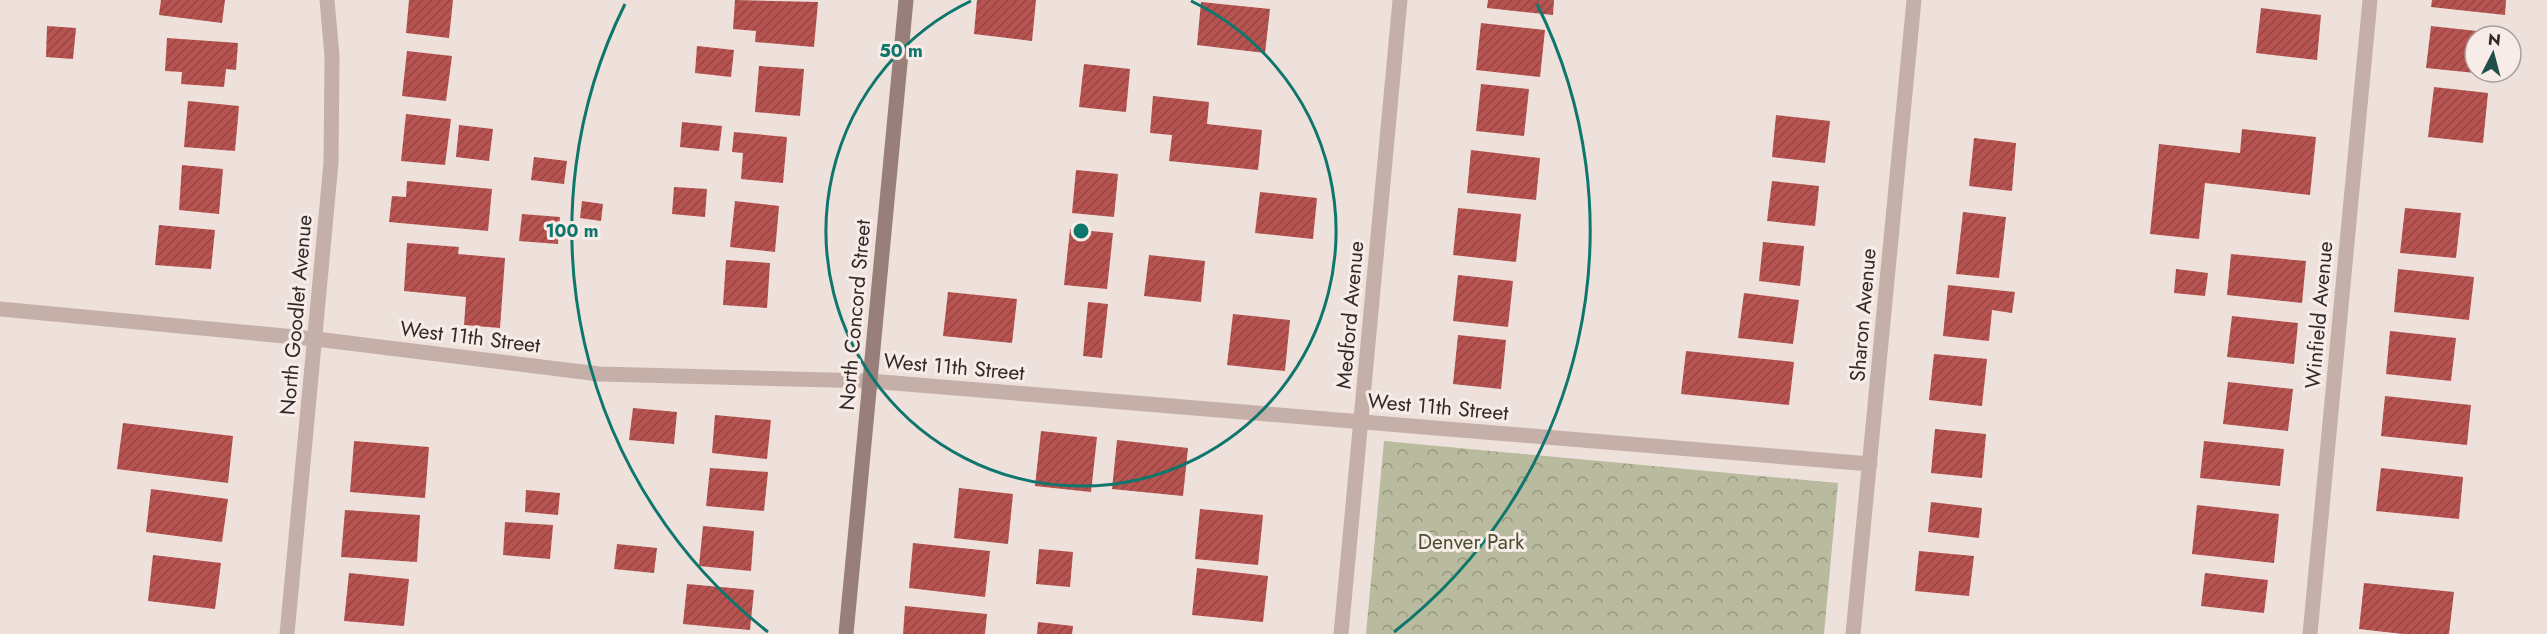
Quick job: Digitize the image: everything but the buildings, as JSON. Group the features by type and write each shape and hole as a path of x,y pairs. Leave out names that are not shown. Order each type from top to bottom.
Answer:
{"main road":[{"name":"North Concord Street","path":"846,634 906,0"}],"street":[{"name":"North Goodlet Avenue","path":"287,634 316,339 333,117 332,56 327,0"},
{"name":"Medford Avenue","path":"1341,634 1400,0"},
{"name":"Sharon Avenue","path":"1853,634 1914,0"},
{"name":"Winfield Avenue","path":"2310,634 2370,0"},
{"name":"West 11th Street","path":"0,309 316,339 599,375 870,381 1870,464"}],"green space":[{"name":"Denver Park","path":"1384,441 1838,483 1824,634 1366,634"}]}
